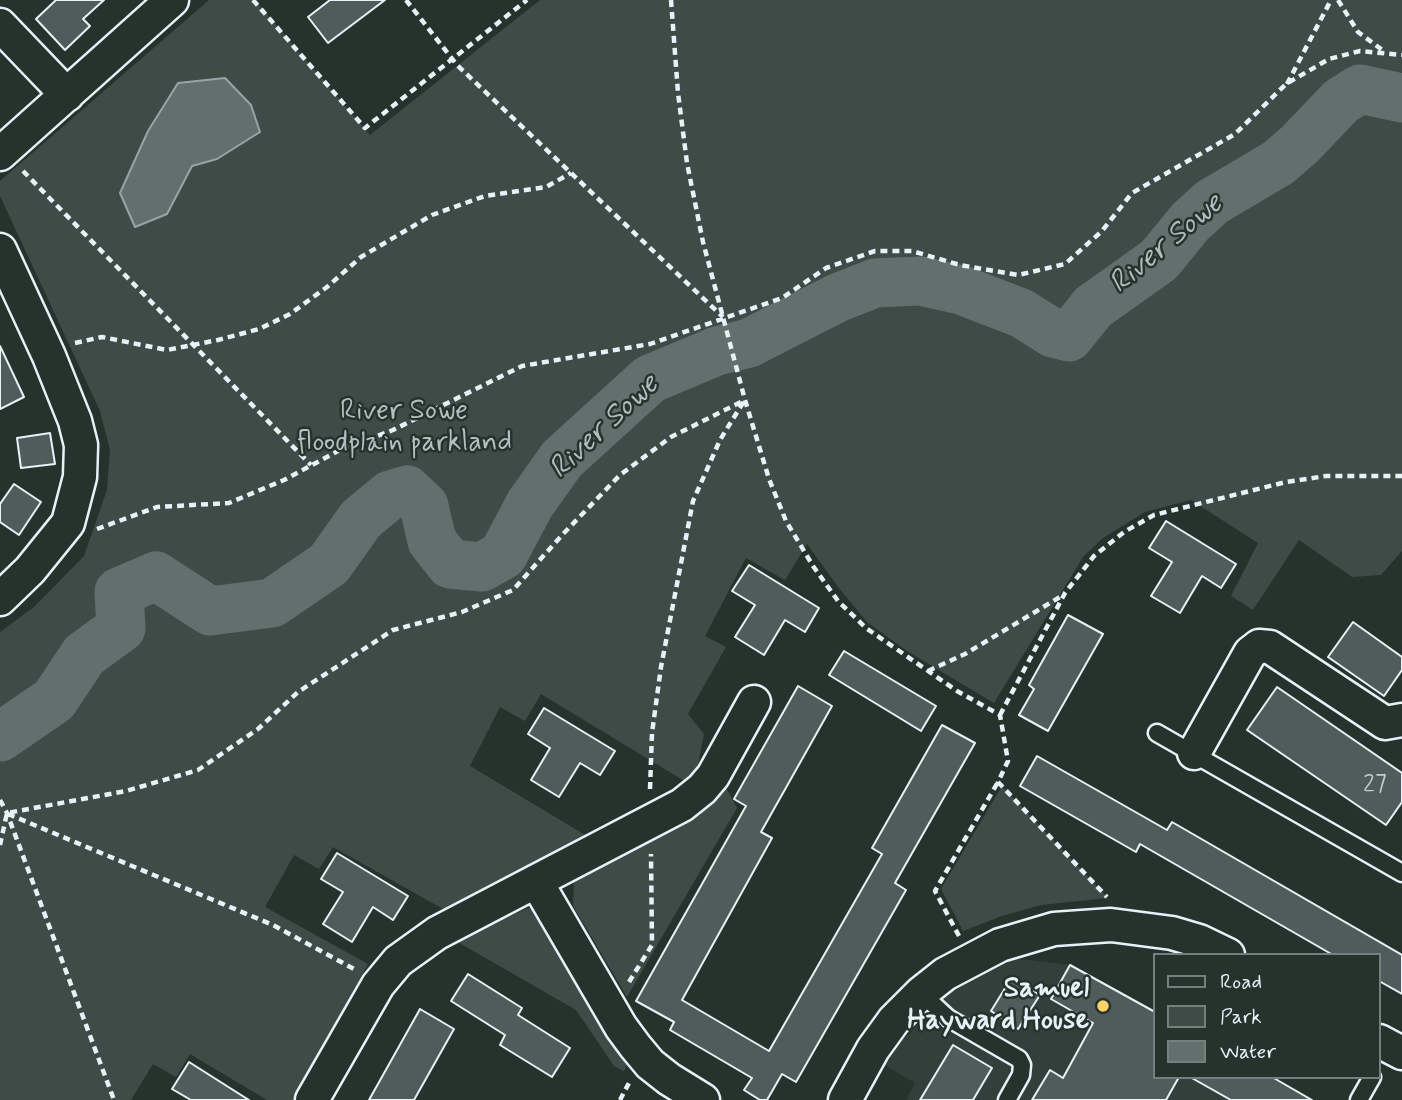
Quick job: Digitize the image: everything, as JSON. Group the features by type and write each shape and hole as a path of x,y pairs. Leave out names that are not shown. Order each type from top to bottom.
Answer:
{"street":[{"path":"5,143 67,94 172,0"},
{"path":"0,25 67,94"},
{"path":"0,250 49,356 75,421 81,445 80,477 68,523 30,570 0,599"},
{"path":"1194,753 1250,653 1259,646 1270,647 1385,723 1402,720"},
{"path":"312,1100 378,985 398,961 418,945 682,805 713,776 754,702"},
{"path":"537,881 635,1046 650,1064 703,1100"},
{"path":"845,1100 873,1049 894,1020 921,993 972,958 1026,936 1054,929 1118,925 1172,933 1223,953"}],"lane":[{"path":"1157,733 1402,873"},
{"path":"921,993 948,1018 1019,1059 1022,1065 1021,1075 1007,1100"},
{"path":"1359,1100 1371,1079"}],"path":[{"path":"253,0 365,128 527,0"},
{"path":"407,0 452,60 724,317"},
{"path":"671,0 678,93 687,163 703,242 745,400 769,479 786,521 838,601 866,628 928,671 1000,715"},
{"path":"1286,84 1331,0"},
{"path":"1338,0 1357,32 1385,52"},
{"path":"85,534 157,507 229,503 340,450 393,430 522,366 650,344 782,298 826,268 875,251 912,251 960,265 1018,275 1065,264 1102,230 1132,193 1235,134 1286,84 1329,59 1360,51 1402,55"},
{"path":"5,143 194,345 311,465"},
{"path":"49,356 80,341 102,337 167,350 259,329 290,314 327,287 361,257 432,215 485,196 546,187 571,173"},
{"path":"7,813 126,791 198,770 258,729 298,692 393,630 462,612 513,590 620,475 670,438 745,400"},
{"path":"614,1014 627,986 652,945 649,823 652,733 693,500 720,440 745,400"},
{"path":"972,958 935,891 1008,761 1000,715 1065,593 1094,556 1124,531 1154,515 1299,480 1326,476 1402,476"},
{"path":"928,671 965,654 1065,593"},
{"path":"998,782 1117,908 1118,925"},
{"path":"0,800 114,1100"},
{"path":"0,845 7,813"},
{"path":"7,813 273,925 346,964 378,985"}],"shaded area":[{"path":"1013,958 1070,965 1154,1011 1154,1079 1275,1079 1312,1100 906,1100 915,1083 881,1063 945,995"}],"green space":[{"name":"River Sowe floodplain parkland","path":"209,0 255,0 370,135 540,0 1402,0 1402,551 1381,575 1352,577 1299,540 1253,610 1231,596 1258,543 1191,500 1145,512 1103,538 1083,557 994,703 907,651 867,622 807,544 785,580 746,558 705,636 726,647 688,714 704,734 698,765 686,782 541,694 525,721 500,707 470,766 587,836 443,909 333,847 319,869 294,855 265,907 368,964 293,1100 267,1100 190,1054 176,1077 153,1064 131,1100 0,1100 0,632 34,607 84,556 107,490 110,450 100,411 0,196 0,181"},
{"path":"725,786 737,808 627,997 573,906 574,880 585,870"},
{"path":"1002,786 1108,898 1041,905 963,931 941,889"},
{"path":"528,908 537,910 607,1034 630,1061 624,1071 614,1066 576,1010 456,941"}],"water":[{"path":"225,78 251,105 260,132 217,159 192,166 167,214 135,227 120,193 148,131 178,83"}],"building":[{"path":"56,0 104,0 83,19 90,26 65,50 36,19"},
{"path":"330,0 385,0 328,43 308,17"},
{"path":"0,346 24,397 0,409"},
{"path":"50,433 55,464 21,468 17,438"},
{"path":"14,484 41,502 19,535 0,522 0,504"},
{"path":"1166,521 1236,564 1221,588 1202,576 1180,613 1151,596 1172,562 1149,548"},
{"path":"749,565 819,608 805,632 785,620 764,655 735,637 755,605 732,591"},
{"path":"1068,615 1103,634 1048,731 1019,715 1034,689 1029,685"},
{"path":"1353,622 1402,657 1402,670 1384,696 1328,657"},
{"path":"844,651 936,706 921,731 829,675"},
{"path":"798,686 832,706 761,832 772,838 682,1000 769,1051 882,854 872,848 942,725 975,743 895,883 906,890 796,1082 782,1074 767,1100 760,1100 744,1090 752,1078 670,1030 674,1022 636,1001 746,806 734,799"},
{"path":"1277,687 1402,773 1402,802 1386,825 1247,730"},
{"path":"544,708 615,751 600,775 580,763 559,797 531,780 550,748 528,734"},
{"path":"1037,756 1167,830 1172,822 1402,955 1402,994 1381,982 1381,953 1330,953 1140,844 1136,852 1020,786"},
{"path":"337,853 408,896 393,920 373,907 352,942 323,924 343,892 321,879"},
{"path":"1070,965 1154,1011 1154,1079 1178,1079 1166,1100 1032,1100 1050,1070 1063,1078 1093,1023 1051,999"},
{"path":"468,974 522,1008 518,1015 570,1048 552,1077 500,1045 505,1035 451,1001"},
{"path":"1012,977 1040,995 1018,1029 991,1011"},
{"path":"420,1009 454,1029 414,1100 369,1100"},
{"path":"953,1045 992,1068 973,1100 920,1100"},
{"path":"189,1062 249,1100 191,1100 172,1089"},
{"path":"1194,1079 1275,1079 1312,1100 1231,1100"}],"waterway":[{"name":"River Sowe","path":"0,737 54,700 84,655 121,628 119,592 156,576 210,611 272,603 329,564 361,519 390,495 407,490 424,506 432,541 450,564 482,567 503,555 530,504 562,459 650,379 717,351 749,343 837,298 875,283 921,281 961,290 1021,313 1053,333 1069,337 1093,307 1159,260 1190,222 1212,202 1278,163 1341,101 1360,89 1402,98"}],"place":[{"name":"Samuel Hayward House","path":"1103,1006"}]}
